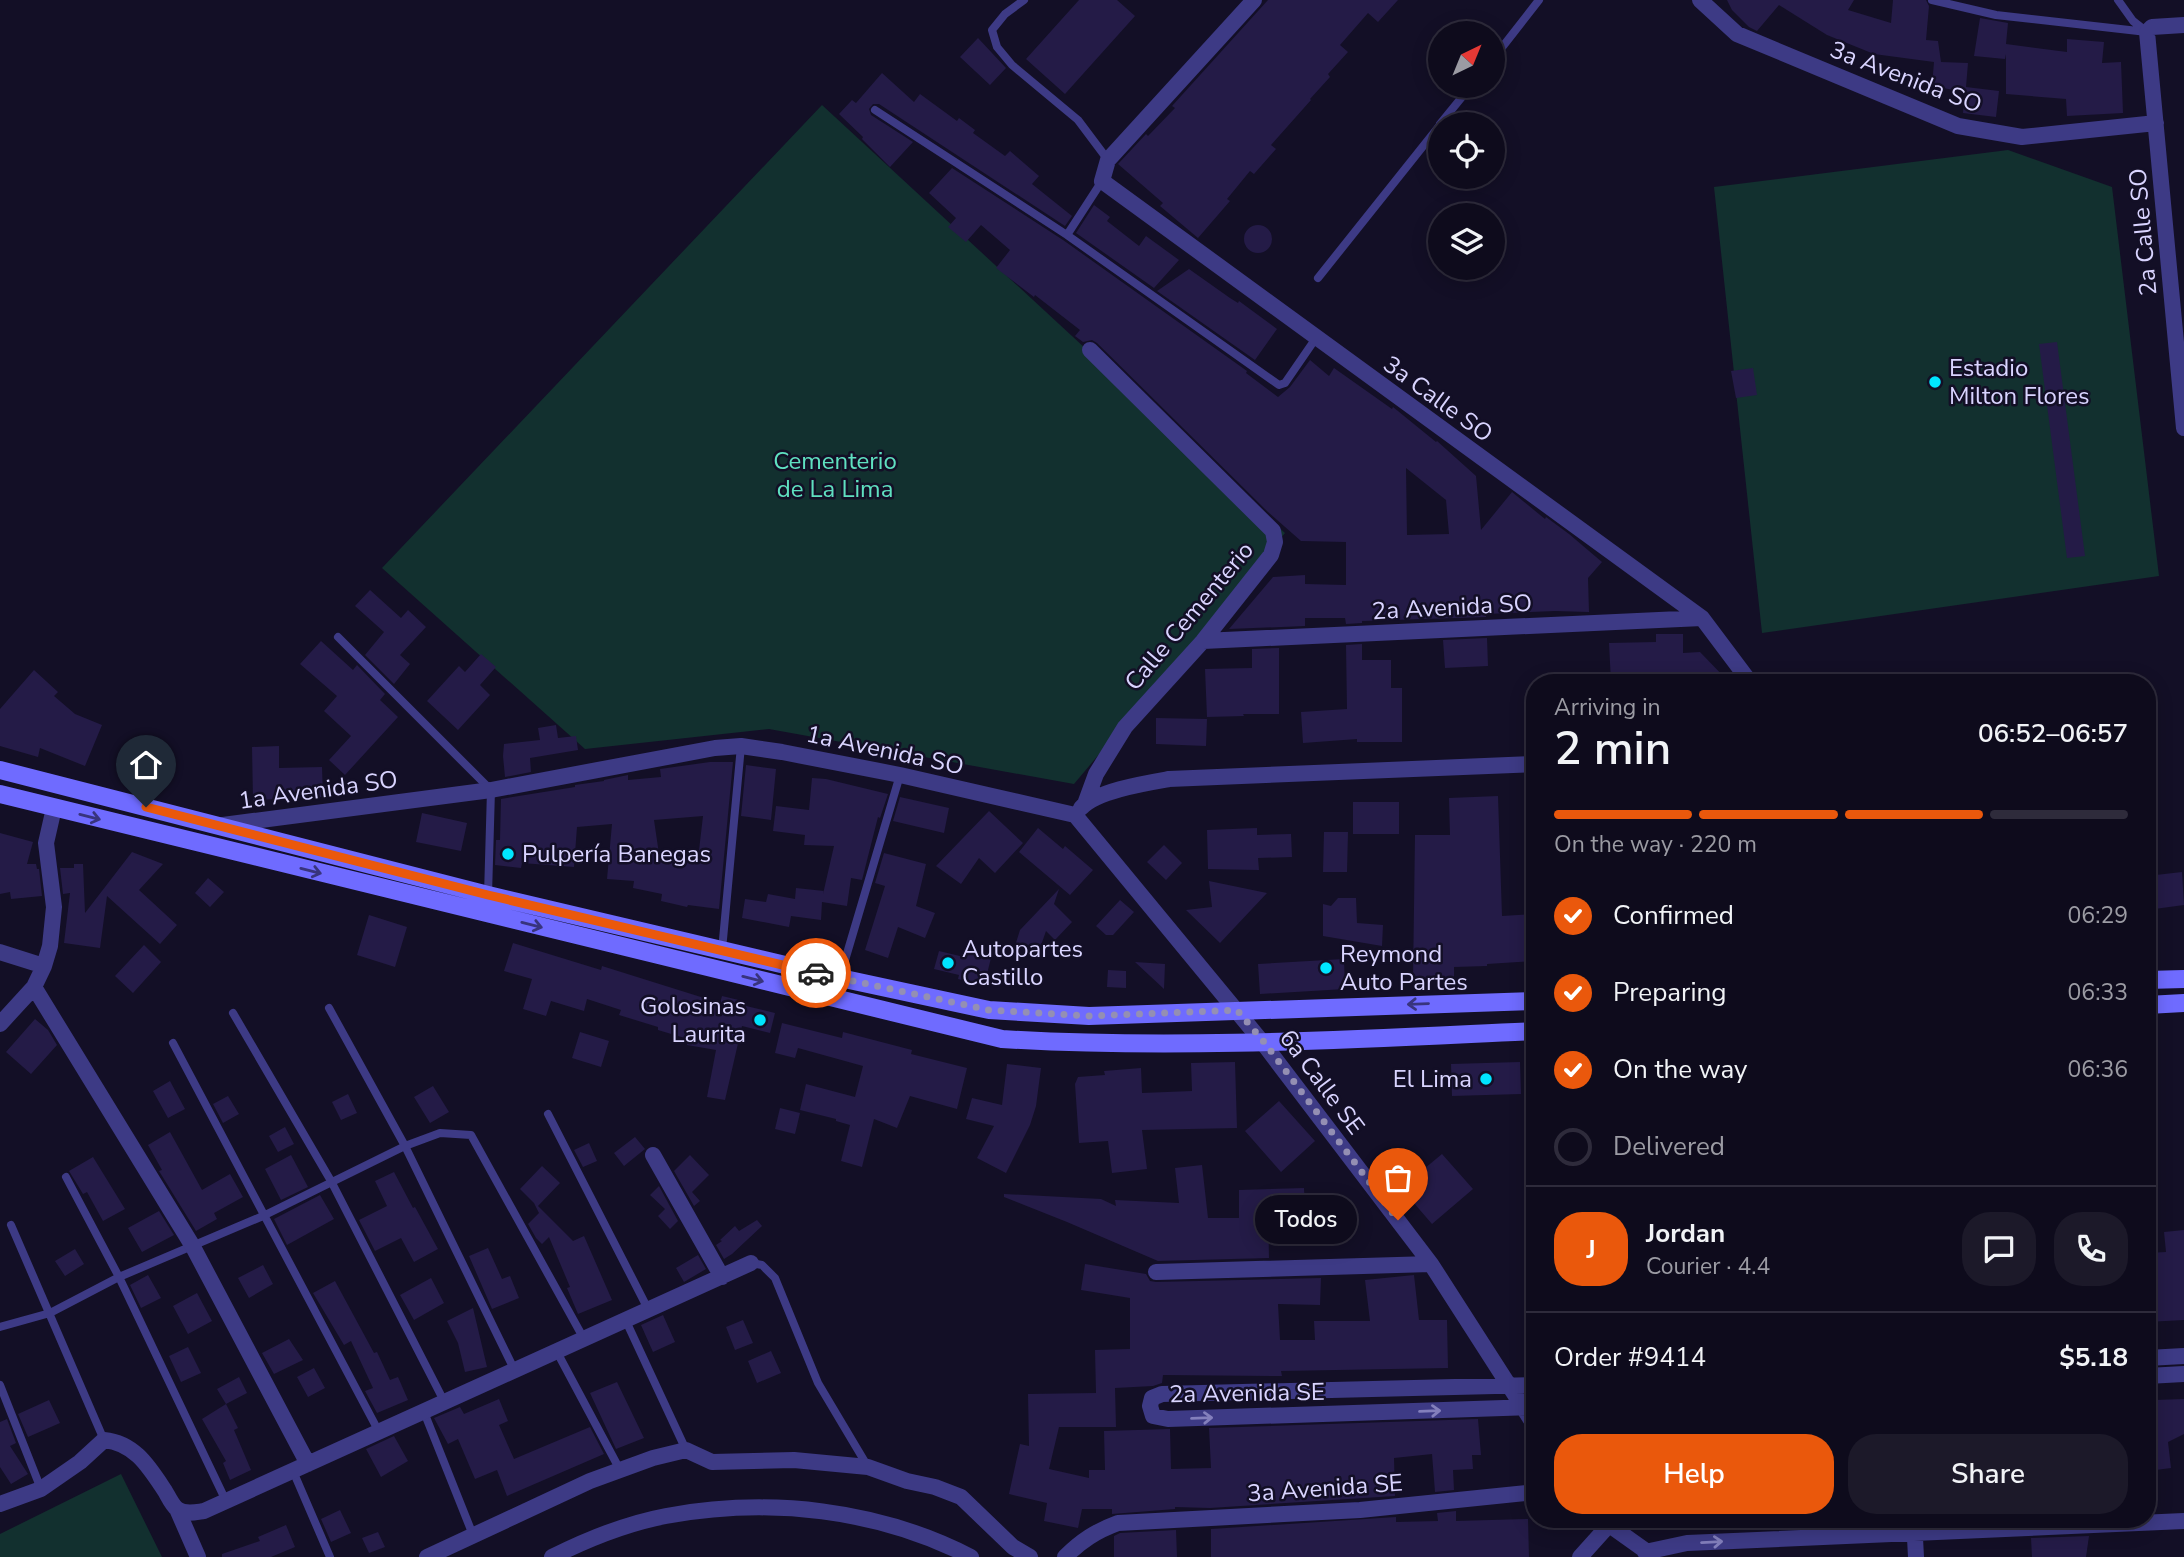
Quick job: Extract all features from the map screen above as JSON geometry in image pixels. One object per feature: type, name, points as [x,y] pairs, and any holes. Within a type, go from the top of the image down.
[{"type":"street","points":[[1101,181],[1108,160],[1254,0]]},
{"type":"street","name":"3a Avenida SO","points":[[1700,0],[1737,34],[1958,126],[2022,137],[2156,122]]},
{"type":"street","points":[[2147,32],[2152,27],[2184,25]]},
{"type":"street","name":"2a Calle SO","points":[[2147,32],[2184,428]]},
{"type":"street","name":"3a Calle SO","points":[[1101,181],[1702,618],[1744,674]]},
{"type":"street","name":"Calle Cementerio","points":[[1080,809],[1096,774],[1125,727],[1203,641],[1271,555],[1275,542],[1273,530],[1090,350]]},
{"type":"street","name":"2a Avenida SO","points":[[1203,641],[1702,618]]},
{"type":"street","name":"1a Avenida SO","points":[[219,826],[491,790],[715,748],[741,746],[1080,809]]},
{"type":"street","points":[[1080,809],[1135,785],[1168,779],[1526,764]]},
{"type":"street","points":[[0,770],[488,895],[840,978],[989,1010],[1089,1016],[1526,1000]]},
{"type":"street","points":[[0,794],[1002,1039],[1086,1044],[1264,1042],[1526,1031]]},
{"type":"street","points":[[0,1024],[34,988],[50,946],[54,907],[46,844],[54,808]]},
{"type":"street","name":"6a Calle SE","points":[[1080,809],[1264,1042],[1431,1264],[1509,1386],[1526,1404]]},
{"type":"street","points":[[0,953],[44,966]]},
{"type":"street","points":[[2156,980],[2184,979]]},
{"type":"street","points":[[34,988],[192,1245],[301,1468]]},
{"type":"street","points":[[2156,1005],[2184,1003]]},
{"type":"street","points":[[653,1155],[722,1277]]},
{"type":"street","points":[[177,1509],[186,1512],[204,1511],[751,1263]]},
{"type":"street","points":[[1156,1272],[1431,1264]]},
{"type":"street","points":[[2156,1357],[2184,1356]]},
{"type":"street","points":[[2156,1376],[2184,1374]]},
{"type":"street","name":"2a Avenida SE","points":[[1526,1385],[1162,1394],[1152,1398],[1150,1406],[1153,1416],[1168,1419],[1526,1407]]},
{"type":"street","points":[[0,1504],[41,1489],[80,1462],[104,1440],[115,1441],[133,1450],[145,1463],[177,1509],[198,1557]]},
{"type":"street","points":[[427,1557],[590,1481],[653,1458],[686,1450],[712,1462],[794,1460],[868,1467],[961,1497],[1013,1547],[1031,1557]]},
{"type":"street","name":"3a Avenida SE","points":[[1065,1557],[1097,1530],[1118,1523],[1360,1510],[1526,1493]]},
{"type":"street","points":[[551,1557],[586,1540],[664,1516],[729,1507],[824,1511],[881,1522],[948,1545],[971,1557]]},
{"type":"street","points":[[2156,1522],[2184,1521]]},
{"type":"street","points":[[1580,1557],[1600,1528]]},
{"type":"street","points":[[1612,1528],[1649,1554],[1687,1543],[1888,1528]]},
{"type":"street","points":[[1915,1528],[1916,1557]]},
{"type":"lane","points":[[1024,0],[1004,14],[992,30],[997,47],[1020,73],[1078,120],[1108,160]]},
{"type":"lane","points":[[1505,44],[1539,0]]},
{"type":"lane","points":[[1933,0],[1996,15],[2147,32]]},
{"type":"lane","points":[[2119,0],[2133,21],[2147,32]]},
{"type":"lane","points":[[1450,112],[1461,98]]},
{"type":"lane","points":[[875,110],[1067,235],[1279,385],[1285,383],[1317,338]]},
{"type":"lane","points":[[1318,278],[1428,139]]},
{"type":"lane","points":[[1067,235],[1101,181]]},
{"type":"lane","points":[[338,637],[491,790],[488,895]]},
{"type":"lane","points":[[722,950],[741,746]]},
{"type":"lane","points":[[840,978],[900,775]]},
{"type":"lane","points":[[329,1008],[405,1146],[515,1371]]},
{"type":"lane","points":[[233,1013],[331,1181],[445,1403]]},
{"type":"lane","points":[[173,1044],[379,1432]]},
{"type":"lane","points":[[548,1114],[649,1311]]},
{"type":"lane","points":[[0,1327],[50,1313],[119,1277],[263,1216],[405,1146],[440,1133],[471,1135],[585,1339]]},
{"type":"lane","points":[[66,1177],[119,1277],[226,1501]]},
{"type":"lane","points":[[10,1225],[104,1440]]},
{"type":"lane","points":[[751,1263],[762,1265],[775,1278],[818,1383],[868,1467]]},
{"type":"lane","points":[[626,1321],[686,1450]]},
{"type":"lane","points":[[557,1352],[620,1471]]},
{"type":"lane","points":[[0,1385],[41,1489]]},
{"type":"lane","points":[[424,1412],[473,1535]]},
{"type":"lane","points":[[301,1468],[330,1557]]},
{"type":"green space","name":"Cementerio de La Lima","points":[[822,105],[1285,533],[1074,784],[769,729],[585,749],[382,568]]},
{"type":"green space","name":"Estadio Milton Flores","points":[[2008,150],[2112,187],[2159,576],[1762,633],[1714,187]]},
{"type":"green space","points":[[121,1474],[162,1557],[0,1557],[0,1534]]},
{"type":"building","points":[[1079,0],[1117,0],[1135,16],[1065,94],[1026,59]]},
{"type":"building","points":[[1268,0],[1398,0],[1378,22],[1368,13],[1340,45],[1348,52],[1328,74],[1330,77],[1271,145],[1276,149],[1254,174],[1250,171],[1227,199],[1230,201],[1198,238],[1160,206],[1163,203],[1118,164],[1175,108],[1172,106]]},
{"type":"building","points":[[1727,0],[1854,0],[1848,10],[1891,23],[1893,0],[1926,0],[1929,6],[1926,40],[1938,41],[1941,62],[1968,63],[1966,87],[1999,91],[1996,117],[1963,113],[1965,92],[1932,86],[1934,62],[1874,54],[1827,35],[1779,5],[1757,31],[1732,10]]},
{"type":"building","points":[[1980,18],[2008,23],[2006,44],[2067,52],[2067,39],[2104,42],[2102,63],[2121,62],[2123,113],[2067,116],[2066,99],[2006,94],[2006,54],[2005,59],[1974,56]]},
{"type":"building","points":[[978,38],[1006,68],[990,85],[960,57]]},
{"type":"building","points":[[882,73],[914,102],[920,94],[957,121],[959,118],[975,130],[973,133],[1005,156],[1010,151],[1039,176],[1032,184],[1072,216],[1065,226],[879,104],[873,104],[869,109],[871,115],[913,142],[890,167],[839,114],[852,100],[856,103]]},
{"type":"building","points":[[952,168],[1063,240],[1247,371],[1246,373],[1278,397],[1290,387],[1310,360],[1329,376],[1334,368],[1392,409],[1393,407],[1476,476],[1481,530],[1512,492],[1602,562],[1588,578],[1589,612],[1486,614],[1486,617],[1362,621],[1346,624],[1345,618],[1305,618],[1305,626],[1229,629],[1273,577],[1305,575],[1305,584],[1346,585],[1346,542],[1301,541],[1268,512],[1097,343],[1092,340],[1083,342],[1075,336],[1080,330],[996,268],[1010,250],[981,225],[966,242],[948,227],[956,218],[929,193]],"holes":[[[1406,468],[1446,500],[1449,534],[1407,535]]]},
{"type":"building","points":[[1094,205],[1110,217],[1107,221],[1139,246],[1146,236],[1179,260],[1154,288],[1076,233]]},
{"type":"building","points":[[1258,225],[1268,229],[1272,239],[1268,249],[1258,253],[1248,249],[1244,239],[1248,229]]},
{"type":"building","points":[[1189,269],[1277,329],[1255,360],[1157,291]]},
{"type":"building","points":[[2057,342],[2085,556],[2067,558],[2039,344]]},
{"type":"building","points":[[1753,368],[1757,395],[1736,398],[1731,371]]},
{"type":"building","points":[[370,590],[401,618],[408,610],[426,627],[400,655],[410,664],[394,684],[365,655],[384,632],[355,606]]},
{"type":"building","points":[[1656,634],[1683,634],[1683,653],[1700,652],[1721,674],[1611,674],[1609,643],[1656,642]]},
{"type":"building","points":[[1487,638],[1488,666],[1445,668],[1443,640]]},
{"type":"building","points":[[321,641],[353,670],[357,665],[385,694],[380,700],[398,717],[345,775],[329,760],[351,736],[324,711],[337,696],[300,664]]},
{"type":"building","points":[[1362,644],[1362,660],[1391,660],[1391,688],[1402,688],[1402,742],[1357,742],[1357,739],[1303,743],[1301,712],[1347,709],[1346,645]]},
{"type":"building","points":[[1279,648],[1279,714],[1207,717],[1205,669],[1252,668],[1252,649]]},
{"type":"building","points":[[481,654],[496,667],[480,685],[490,695],[458,730],[427,701],[459,666],[465,672]]},
{"type":"building","points":[[34,670],[58,692],[54,696],[75,714],[102,725],[85,766],[40,748],[38,757],[0,746],[0,709]]},
{"type":"building","points":[[1156,718],[1207,719],[1206,746],[1156,744]]},
{"type":"building","points":[[556,725],[558,738],[576,736],[578,750],[530,758],[531,772],[505,777],[504,744],[540,740],[538,728]]},
{"type":"building","points":[[279,746],[279,768],[322,767],[323,797],[253,800],[252,747]]},
{"type":"building","points":[[710,762],[733,762],[719,909],[687,907],[661,901],[662,894],[633,888],[634,881],[607,879],[612,824],[577,827],[574,867],[522,863],[521,868],[495,865],[496,840],[500,840],[501,799],[628,775],[628,780],[661,777],[660,769]],"holes":[[[703,816],[698,859],[659,854],[654,820]]]},
{"type":"building","points":[[746,765],[776,769],[771,820],[741,816]]},
{"type":"building","points":[[812,778],[888,794],[880,818],[878,817],[862,880],[851,878],[847,906],[822,902],[821,920],[791,916],[789,927],[742,918],[745,899],[766,902],[768,894],[795,899],[796,888],[824,891],[834,846],[804,845],[805,835],[773,831],[776,806],[809,810]]},
{"type":"building","points":[[1498,796],[1502,916],[1526,915],[1526,962],[1454,967],[1454,980],[1413,979],[1415,835],[1450,835],[1449,798]]},
{"type":"building","points":[[900,797],[949,808],[944,833],[893,821]]},
{"type":"building","points":[[1353,802],[1399,802],[1399,834],[1353,834]]},
{"type":"building","points":[[989,811],[1023,843],[995,873],[979,858],[961,884],[936,866]]},
{"type":"building","points":[[422,813],[467,823],[461,851],[416,842]]},
{"type":"building","points":[[1038,828],[1093,870],[1070,895],[1019,852]]},
{"type":"building","points":[[1257,828],[1257,835],[1291,834],[1292,857],[1258,858],[1259,870],[1208,869],[1207,830]]},
{"type":"building","points":[[1324,832],[1348,832],[1347,872],[1323,872]]},
{"type":"building","points":[[0,833],[33,842],[27,864],[36,864],[39,869],[42,896],[11,899],[10,892],[0,894]]},
{"type":"building","points":[[1164,845],[1182,863],[1166,880],[1147,862]]},
{"type":"building","points":[[132,852],[163,864],[139,890],[177,925],[160,944],[107,896],[100,948],[64,943],[70,893],[63,894],[60,868],[74,868],[74,864],[83,864],[85,913]]},
{"type":"building","points":[[884,853],[926,864],[916,906],[935,913],[925,938],[898,927],[888,958],[865,950],[885,886],[875,883]]},
{"type":"building","points":[[2182,872],[2184,905],[2156,909],[2156,875]]},
{"type":"building","points":[[208,878],[224,892],[210,907],[195,893]]},
{"type":"building","points":[[1209,881],[1267,893],[1220,943],[1186,910],[1212,907]]},
{"type":"building","points":[[1059,889],[1054,904],[1072,922],[1055,940],[1046,931],[1038,954],[1015,946],[1020,930]]},
{"type":"building","points":[[1338,898],[1356,898],[1357,923],[1383,925],[1382,946],[1323,936],[1323,904],[1331,906]]},
{"type":"building","points":[[1120,900],[1134,912],[1113,935],[1106,935],[1096,926]]},
{"type":"building","points":[[369,915],[407,927],[395,967],[357,955]]},
{"type":"building","points":[[513,943],[601,970],[602,966],[720,1003],[722,996],[747,1002],[746,1006],[775,1013],[770,1033],[742,1026],[725,1100],[707,1097],[716,1050],[687,1045],[688,1039],[619,1015],[621,1010],[587,999],[584,1011],[551,1001],[546,1016],[523,1009],[532,979],[504,971]]},
{"type":"building","points":[[144,945],[161,962],[133,993],[115,976]]},
{"type":"building","points":[[939,951],[964,957],[965,952],[991,958],[984,986],[958,979],[959,975],[934,969]]},
{"type":"building","points":[[1344,959],[1345,989],[1260,994],[1258,964]]},
{"type":"building","points":[[1135,962],[1165,964],[1164,989]]},
{"type":"building","points":[[1108,970],[1126,971],[1126,988],[1107,987]]},
{"type":"building","points":[[35,1019],[48,1030],[57,1045],[31,1074],[6,1052]]},
{"type":"building","points":[[782,1023],[842,1038],[843,1032],[912,1050],[911,1054],[967,1068],[957,1109],[910,1096],[897,1128],[874,1119],[862,1167],[841,1161],[850,1125],[800,1110],[806,1084],[855,1097],[863,1066],[798,1048],[795,1058],[775,1053]]},
{"type":"building","points":[[580,1032],[609,1041],[601,1067],[572,1058]]},
{"type":"building","points":[[1235,1062],[1237,1128],[1142,1130],[1147,1169],[1112,1173],[1108,1141],[1079,1143],[1075,1084],[1078,1077],[1105,1075],[1104,1071],[1141,1068],[1142,1093],[1192,1091],[1191,1063]]},
{"type":"building","name":"El Lima","points":[[1520,1062],[1521,1094],[1452,1096],[1451,1064]]},
{"type":"building","points":[[1007,1064],[1041,1068],[1036,1106],[1030,1125],[1006,1173],[977,1158],[994,1126],[966,1119],[972,1098],[1002,1105]]},
{"type":"building","points":[[170,1081],[185,1109],[168,1118],[153,1091]]},
{"type":"building","points":[[433,1086],[449,1112],[430,1123],[414,1097]]},
{"type":"building","points":[[348,1094],[357,1113],[341,1120],[332,1102]]},
{"type":"building","points":[[228,1096],[239,1114],[223,1123],[213,1104]]},
{"type":"building","points":[[1279,1101],[1315,1141],[1281,1172],[1245,1131]]},
{"type":"building","points":[[780,1108],[800,1113],[795,1134],[775,1129]]},
{"type":"building","points":[[285,1127],[294,1144],[278,1152],[269,1136]]},
{"type":"building","points":[[170,1132],[202,1190],[230,1174],[243,1197],[214,1213],[217,1219],[196,1231],[159,1171],[162,1170],[148,1145]]},
{"type":"building","points":[[635,1137],[645,1149],[624,1166],[614,1153]]},
{"type":"building","points":[[589,1143],[597,1161],[583,1167],[574,1150]]},
{"type":"building","points":[[1442,1154],[1473,1189],[1432,1224],[1401,1188]]},
{"type":"building","points":[[291,1155],[308,1187],[281,1200],[265,1169]]},
{"type":"building","points":[[690,1155],[709,1175],[692,1192],[700,1201],[694,1206],[674,1171]]},
{"type":"building","points":[[93,1157],[125,1209],[103,1221],[87,1192],[83,1194],[69,1171]]},
{"type":"building","points":[[1202,1165],[1208,1218],[1239,1218],[1239,1190],[1304,1188],[1305,1211],[1268,1211],[1269,1258],[1158,1261],[1004,1197],[1004,1194],[1101,1199],[1116,1206],[1115,1200],[1179,1203],[1175,1168]]},
{"type":"building","points":[[542,1166],[560,1183],[538,1206],[573,1241],[584,1236],[612,1300],[578,1314],[549,1237],[542,1244],[528,1224],[539,1213],[534,1203],[520,1189]]},
{"type":"building","points":[[394,1172],[438,1249],[414,1262],[401,1238],[375,1251],[359,1220],[387,1206],[375,1181]]},
{"type":"building","points":[[659,1186],[678,1221],[670,1229],[658,1216],[665,1209],[650,1195]]},
{"type":"building","points":[[320,1195],[334,1219],[287,1245],[274,1219]]},
{"type":"building","points":[[159,1211],[174,1235],[142,1252],[128,1228]]},
{"type":"building","points":[[757,1220],[762,1226],[724,1259],[716,1245],[722,1241],[720,1240],[735,1226],[739,1231]]},
{"type":"building","points":[[2184,1230],[2184,1320],[2156,1322],[2156,1253],[2166,1252],[2164,1232]]},
{"type":"building","points":[[488,1248],[502,1279],[510,1276],[519,1298],[492,1309],[469,1256]]},
{"type":"building","points":[[75,1249],[84,1264],[65,1276],[55,1261]]},
{"type":"building","points":[[698,1255],[706,1269],[684,1282],[676,1268]]},
{"type":"building","points":[[1085,1264],[1146,1274],[1150,1281],[1156,1282],[1321,1278],[1320,1305],[1278,1304],[1280,1340],[1315,1340],[1314,1321],[1370,1321],[1365,1280],[1414,1275],[1419,1320],[1447,1320],[1448,1368],[1281,1371],[1282,1376],[1163,1375],[1162,1383],[1153,1386],[1115,1388],[1116,1427],[1059,1427],[1049,1469],[1089,1478],[1089,1470],[1105,1470],[1104,1431],[1170,1429],[1171,1469],[1211,1468],[1209,1428],[1478,1419],[1481,1455],[1472,1455],[1473,1469],[1453,1470],[1454,1490],[1435,1492],[1432,1454],[1394,1458],[1395,1496],[1210,1508],[1175,1507],[1112,1514],[1112,1509],[1082,1509],[1078,1528],[1044,1521],[1047,1503],[1009,1494],[1020,1444],[1029,1446],[1028,1394],[1096,1393],[1095,1350],[1130,1349],[1130,1298],[1081,1290]]},
{"type":"building","points":[[263,1265],[273,1284],[249,1298],[238,1278]]},
{"type":"building","points":[[148,1275],[161,1298],[141,1308],[130,1285]]},
{"type":"building","points":[[431,1278],[444,1303],[414,1320],[400,1295]]},
{"type":"building","points":[[335,1281],[374,1353],[377,1352],[390,1380],[398,1377],[408,1400],[377,1413],[365,1391],[373,1388],[351,1341],[344,1345],[313,1293]]},
{"type":"building","points":[[197,1293],[212,1321],[188,1334],[173,1306]]},
{"type":"building","points":[[473,1308],[487,1367],[465,1372],[458,1343],[447,1321]]},
{"type":"building","points":[[663,1315],[675,1342],[653,1352],[641,1325]]},
{"type":"building","points":[[743,1320],[753,1343],[735,1350],[726,1327]]},
{"type":"building","points":[[289,1339],[303,1360],[274,1374],[262,1353]]},
{"type":"building","points":[[188,1347],[201,1373],[181,1382],[169,1356]]},
{"type":"building","points":[[771,1351],[781,1373],[757,1383],[748,1361]]},
{"type":"building","points":[[314,1368],[325,1388],[308,1397],[297,1377]]},
{"type":"building","points":[[239,1377],[247,1393],[226,1404],[217,1389]]},
{"type":"building","points":[[617,1382],[644,1438],[616,1449],[590,1393]]},
{"type":"building","points":[[499,1399],[508,1421],[499,1425],[514,1459],[590,1427],[604,1454],[507,1496],[497,1470],[475,1479],[458,1439],[448,1444],[434,1418],[460,1407],[464,1414]]},
{"type":"building","points":[[2184,1399],[2184,1434],[2168,1442],[2171,1468],[2156,1470],[2156,1400]]},
{"type":"building","points":[[49,1400],[60,1423],[28,1437],[18,1414]]},
{"type":"building","points":[[226,1404],[238,1428],[234,1430],[251,1470],[230,1480],[223,1463],[226,1461],[202,1419]]},
{"type":"building","points":[[7,1419],[16,1443],[10,1446],[28,1474],[11,1484],[0,1467],[0,1422]]},
{"type":"building","points":[[394,1436],[408,1461],[381,1477],[366,1449]]},
{"type":"building","points":[[340,1510],[351,1533],[331,1542],[321,1519]]},
{"type":"building","points":[[1456,1511],[1456,1521],[1526,1519],[1529,1557],[1211,1557],[1211,1529],[1396,1517],[1396,1522],[1438,1521],[1437,1513]]},
{"type":"building","points":[[286,1525],[295,1547],[271,1557],[222,1557],[222,1554],[260,1541],[258,1537]]},
{"type":"building","points":[[1176,1530],[1177,1557],[1114,1557],[1114,1536],[1120,1533]]},
{"type":"building","points":[[378,1532],[385,1547],[369,1553],[362,1538]]},
{"type":"building","points":[[2089,1536],[2086,1557],[2032,1557],[2031,1538]]},
{"type":"way so far","points":[[816,973],[989,1010],[1089,1016],[1237,1010],[1398,1220]]},
{"type":"place","name":"Estadio Milton Flores","points":[[1935,382]]},
{"type":"place","name":"Pulpería Banegas","points":[[508,854]]},
{"type":"place","name":"Autopartes Castillo","points":[[948,963]]},
{"type":"place","name":"Reymond Auto Partes","points":[[1326,968]]},
{"type":"place","name":"Golosinas Laurita","points":[[760,1020]]},
{"type":"place","name":"El Lima","points":[[1486,1079]]},
{"type":"place","name":"Todos","points":[[1398,1220]]},
{"type":"route","points":[[146,807],[488,895],[816,973]]}]
